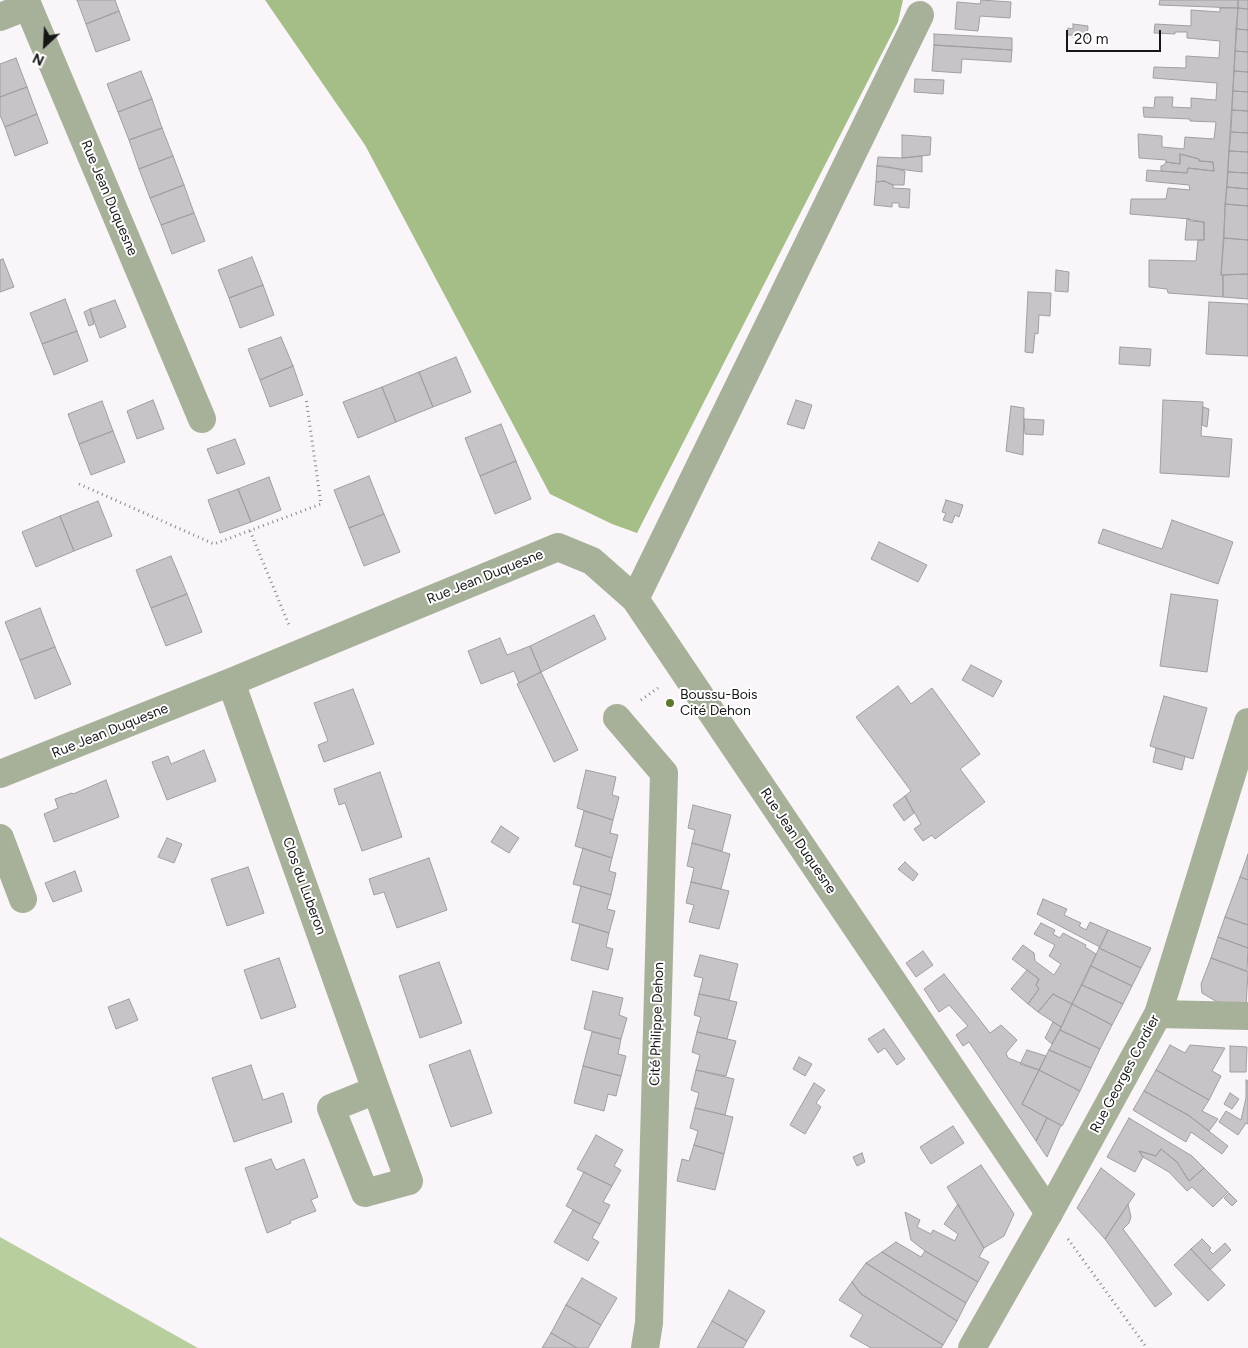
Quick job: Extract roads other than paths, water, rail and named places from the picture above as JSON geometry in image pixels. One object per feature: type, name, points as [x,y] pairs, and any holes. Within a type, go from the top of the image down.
[{"type":"street","name":"Rue Jean Duquesne","points":[[0,17],[28,6],[202,419]]},
{"type":"street","points":[[635,599],[920,16]]},
{"type":"street","name":"Rue Jean Duquesne","points":[[0,774],[300,654],[558,547],[592,561],[635,599],[1049,1213]]},
{"type":"street","name":"Clos du Luberon","points":[[231,682],[376,1090]]},
{"type":"street","name":"Cité Philippe Dehon","points":[[617,718],[664,773],[649,1323],[645,1348]]},
{"type":"street","name":"Rue Georges Cordier","points":[[972,1348],[1049,1213],[1158,1014],[1248,722]]},
{"type":"street","points":[[0,838],[23,899]]},
{"type":"street","points":[[1158,1014],[1248,1016]]},
{"type":"place","name":"Boussu-Bois Cité Dehon","points":[[670,703]]}]
